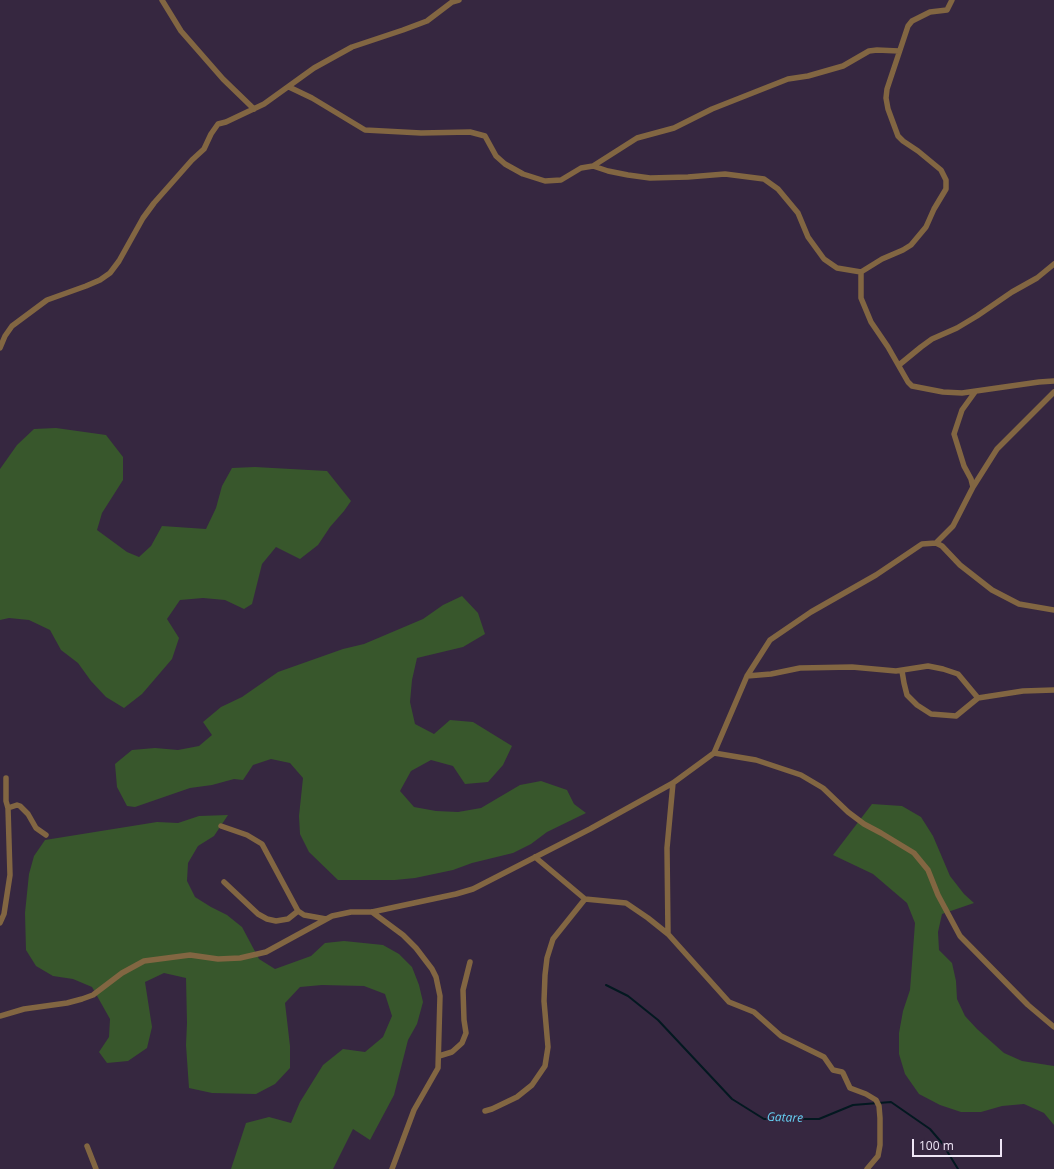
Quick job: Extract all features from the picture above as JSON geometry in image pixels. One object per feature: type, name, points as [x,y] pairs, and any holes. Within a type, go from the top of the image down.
[{"type":"street","points":[[162,0],[181,31],[223,79],[254,109]]},
{"type":"street","points":[[0,348],[5,336],[12,326],[47,300],[93,283],[110,272],[119,262],[143,218],[154,203],[192,160],[204,149],[211,134],[218,124],[226,122],[264,104],[314,68],[352,47],[427,21],[451,1],[459,0]]},
{"type":"street","points":[[593,166],[614,173],[650,178],[725,174],[764,179],[778,189],[798,213],[808,237],[824,259],[836,268],[861,272],[882,259],[911,245],[926,227],[934,209],[946,189],[946,180],[941,170],[898,136],[888,109],[886,98],[887,89],[908,26],[912,21],[930,12],[947,10],[952,0]]},
{"type":"street","points":[[289,87],[312,98],[365,130],[422,133],[470,132],[485,136],[496,156],[505,164],[523,174],[545,181],[561,180],[582,168],[593,166],[637,138],[674,128],[712,109],[788,79],[808,76],[843,66],[869,51],[899,51]]},
{"type":"street","points":[[899,365],[932,339],[957,328],[977,316],[1012,292],[1037,278],[1054,264]]},
{"type":"street","points":[[861,272],[861,298],[871,322],[899,365],[908,382],[912,386],[943,392],[962,393],[1054,381]]},
{"type":"street","points":[[973,487],[971,479],[964,466],[954,434],[962,410],[975,392]]},
{"type":"street","points":[[936,543],[953,526],[973,487],[997,449],[1054,392]]},
{"type":"street","points":[[0,1016],[24,1009],[67,1003],[93,995],[122,973],[144,961],[190,955],[218,959],[240,958],[266,952],[332,916],[351,912],[372,912],[472,889],[590,829],[673,783],[714,753],[746,676],[770,640],[811,612],[876,574],[922,544],[936,543],[942,546],[960,565],[992,590],[1019,604],[1054,610]]},
{"type":"street","points":[[746,676],[771,674],[800,668],[852,667],[902,671],[928,666],[958,674],[978,698]]},
{"type":"street","points":[[902,671],[907,695],[917,705],[931,714],[956,716],[978,698],[1023,691],[1054,690]]},
{"type":"street","points":[[714,753],[756,760],[801,775],[822,788],[848,812],[864,824],[914,853],[928,870],[938,895],[960,936],[1028,1005],[1054,1027]]},
{"type":"street","points":[[0,922],[4,914],[10,875],[6,778]]},
{"type":"street","points":[[668,934],[667,848],[673,783]]},
{"type":"street","points":[[8,808],[17,805],[20,806],[28,814],[36,828],[46,835]]},
{"type":"street","points":[[221,826],[247,835],[262,844],[298,911],[304,915],[326,919]]},
{"type":"street","points":[[535,857],[585,899],[626,903],[648,918],[668,934],[729,1002],[754,1012],[781,1036],[824,1057],[833,1070],[843,1073],[850,1088],[866,1094],[876,1100],[879,1106],[880,1145],[878,1156],[867,1169]]},
{"type":"street","points":[[224,882],[258,914],[267,920],[276,921],[288,919],[298,911]]},
{"type":"street","points":[[485,1111],[517,1097],[532,1085],[545,1066],[548,1047],[544,1001],[547,958],[553,939],[585,899]]},
{"type":"street","points":[[372,912],[403,935],[426,960],[436,977],[440,996],[438,1068],[414,1110],[401,1141],[392,1169]]},
{"type":"street","points":[[439,1056],[452,1052],[462,1043],[466,1032],[463,990],[470,962]]},
{"type":"street","points":[[87,1146],[96,1169]]},
{"type":"green space","points":[[56,428],[106,435],[123,457],[123,480],[102,513],[97,530],[127,552],[139,557],[151,546],[162,526],[206,529],[216,508],[222,486],[232,468],[255,467],[327,471],[351,501],[330,527],[318,545],[300,559],[276,547],[262,564],[252,604],[244,609],[225,600],[203,598],[180,600],[167,619],[179,638],[172,659],[142,694],[124,708],[106,697],[91,681],[78,663],[61,650],[50,630],[29,620],[9,618],[0,620],[0,469],[17,445],[34,429]]},
{"type":"green space","points":[[462,596],[478,613],[485,634],[463,647],[417,658],[412,680],[410,702],[415,724],[434,734],[450,720],[473,722],[512,746],[503,765],[488,782],[465,784],[453,766],[431,760],[411,771],[400,791],[414,807],[436,811],[458,812],[481,808],[520,785],[541,781],[567,790],[574,804],[586,813],[547,832],[531,844],[513,853],[472,863],[453,870],[415,878],[395,880],[338,880],[309,852],[300,834],[299,816],[303,778],[290,763],[271,759],[253,765],[243,780],[234,779],[212,785],[190,788],[135,807],[127,806],[117,787],[115,764],[132,750],[155,748],[178,750],[199,746],[212,735],[203,722],[221,707],[242,697],[278,672],[343,649],[364,644],[423,619],[443,605]]},
{"type":"green space","points":[[872,804],[902,806],[921,817],[933,836],[950,876],[964,894],[974,903],[942,914],[938,932],[939,950],[952,963],[956,981],[957,999],[965,1016],[977,1029],[1004,1053],[1022,1061],[1054,1066],[1054,1125],[1044,1113],[1024,1104],[1002,1106],[981,1112],[961,1112],[940,1105],[919,1094],[905,1074],[899,1054],[899,1033],[903,1011],[910,990],[915,923],[907,903],[873,874],[833,855]]},
{"type":"green space","points":[[228,815],[214,836],[198,846],[188,863],[187,881],[195,897],[227,915],[242,927],[259,959],[275,969],[311,956],[325,943],[344,941],[383,945],[399,954],[412,967],[419,985],[423,1002],[417,1024],[408,1040],[394,1095],[370,1140],[353,1129],[333,1169],[231,1169],[246,1123],[269,1117],[291,1123],[300,1102],[323,1065],[343,1049],[365,1052],[383,1037],[392,1016],[385,994],[364,986],[322,985],[300,987],[285,1003],[290,1046],[290,1068],[275,1084],[256,1094],[212,1093],[189,1088],[186,1045],[186,978],[164,973],[145,982],[152,1027],[147,1048],[128,1061],[107,1063],[99,1052],[109,1037],[110,1019],[92,987],[73,979],[53,976],[36,966],[26,950],[25,913],[29,874],[34,856],[45,840],[157,822],[178,823],[199,816]]},
{"type":"waterway","name":"Gatare","points":[[606,985],[628,996],[658,1020],[732,1099],[764,1119],[819,1119],[853,1105],[891,1102],[930,1129],[942,1143],[958,1169]]}]
